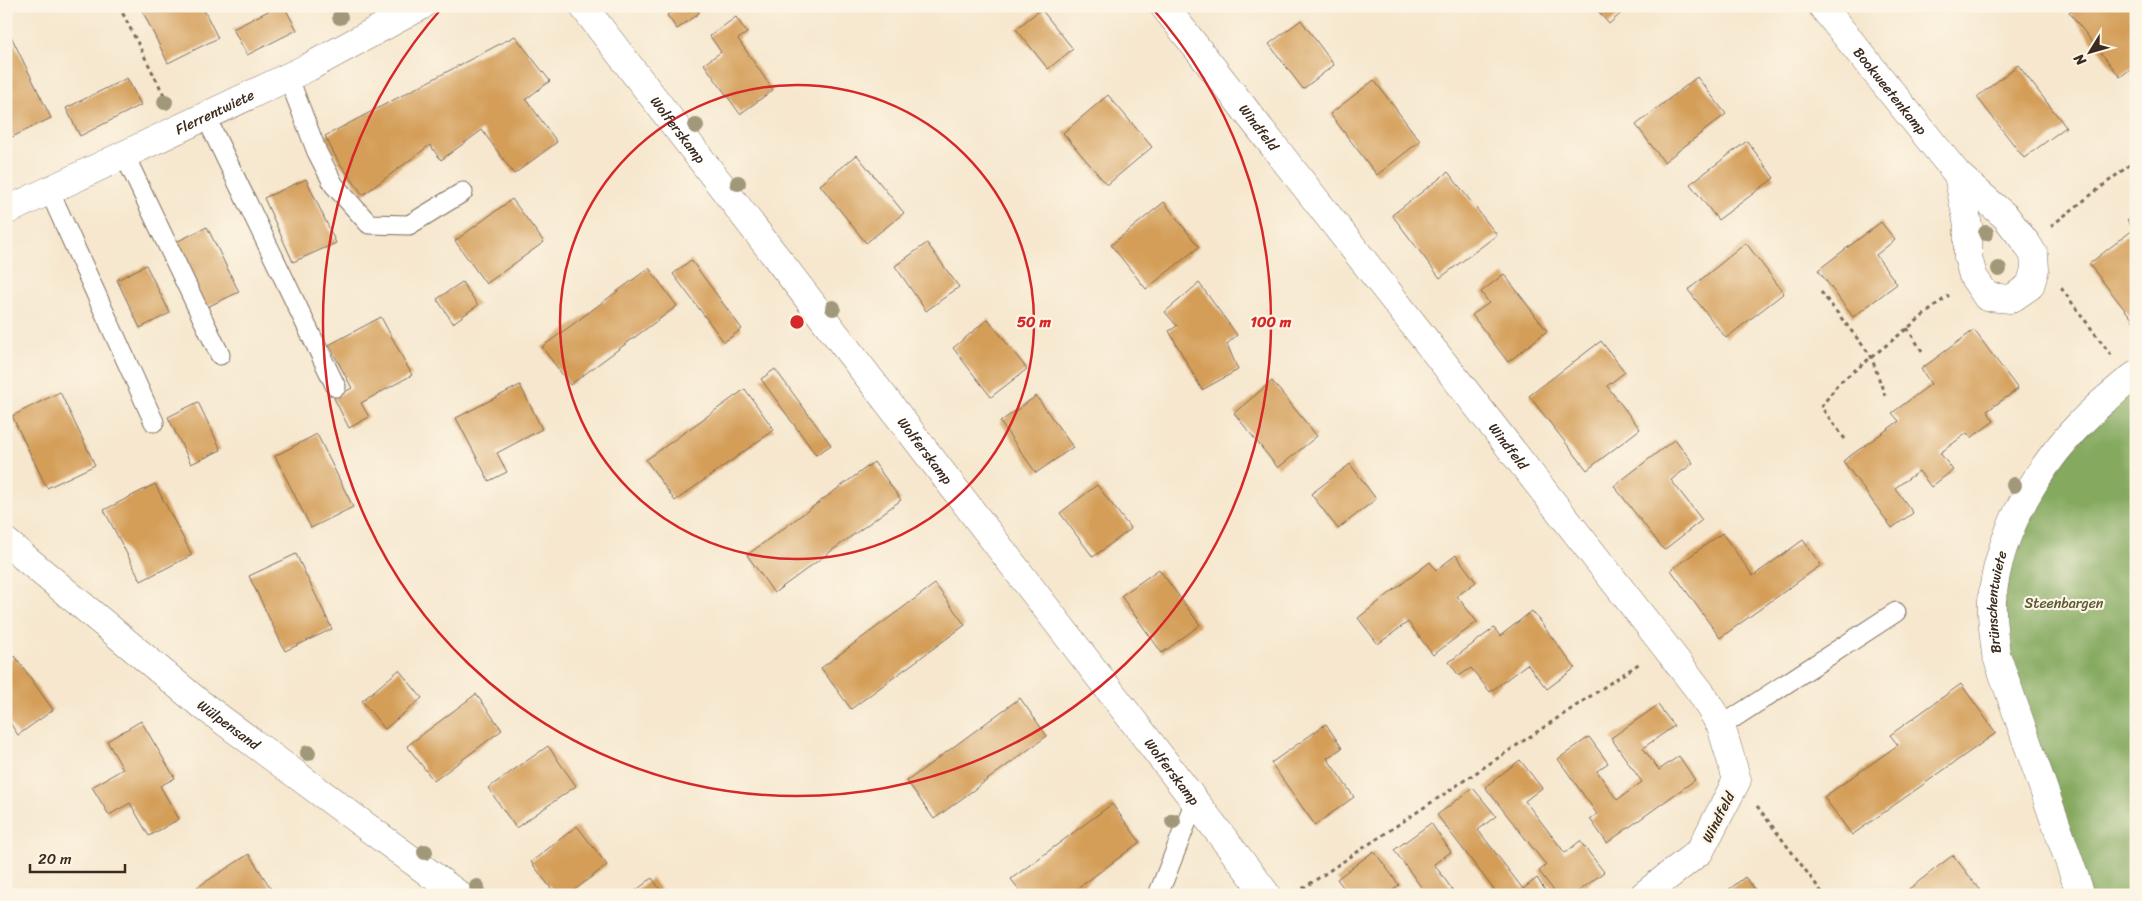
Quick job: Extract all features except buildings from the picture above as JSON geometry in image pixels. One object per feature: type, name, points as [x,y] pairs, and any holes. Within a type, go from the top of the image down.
[{"type":"street","name":"Flerrentwiete","points":[[6,211],[206,117],[422,6]]},
{"type":"street","name":"Wolferskamp","points":[[583,6],[1196,800],[1267,895]]},
{"type":"street","name":"Windfeld","points":[[1164,6],[1665,646],[1702,694],[1721,726],[1737,780],[1700,851],[1644,895]]},
{"type":"street","name":"Bookweetenkamp","points":[[1822,6],[1958,174],[2006,217],[2031,257],[2030,286],[2011,299],[1988,296],[1973,276],[1968,257],[1968,225],[1958,174]]},
{"type":"street","name":"Brünschentwiete","points":[[2081,895],[1996,654],[1992,628],[1992,602],[2002,549],[2017,514],[2033,485],[2081,420],[2133,377]]},
{"type":"street","name":"Wülpensand","points":[[6,542],[198,702],[459,895]]},
{"type":"lane","points":[[288,76],[318,152],[334,185],[369,224],[409,225],[463,192]]},
{"type":"lane","points":[[206,117],[336,387]]},
{"type":"lane","points":[[124,154],[220,355]]},
{"type":"lane","points":[[49,190],[154,422]]},
{"type":"lane","points":[[1721,726],[1896,612]]},
{"type":"lane","points":[[1158,895],[1196,800]]},
{"type":"path","points":[[119,6],[180,128]]},
{"type":"path","points":[[2133,377],[2056,281],[2031,257],[2136,160]]},
{"type":"path","points":[[1845,439],[1820,407],[1839,383],[1973,276]]},
{"type":"path","points":[[1821,292],[1871,356],[1885,396]]},
{"type":"path","points":[[1908,328],[1922,351]]},
{"type":"path","points":[[1293,895],[1665,646]]},
{"type":"path","points":[[1737,780],[1824,895]]},
{"type":"green space","name":"Steenbargen","points":[[2136,376],[2136,895],[2081,895],[1996,654],[2017,514]]}]
